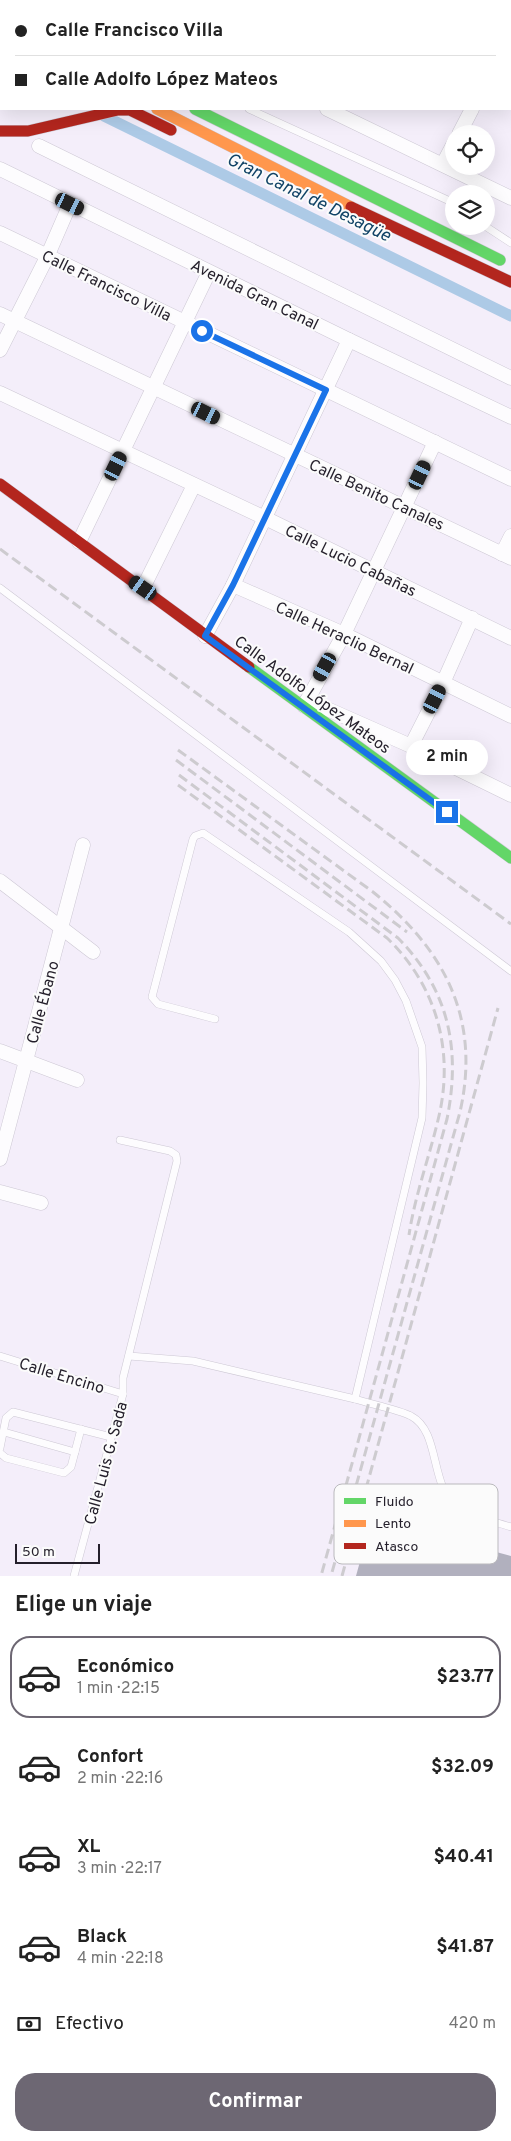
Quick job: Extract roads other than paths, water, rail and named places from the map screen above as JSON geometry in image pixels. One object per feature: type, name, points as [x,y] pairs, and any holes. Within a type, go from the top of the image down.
[{"type":"main road","points":[[0,131],[28,131],[92,115],[130,110],[234,160],[309,184]]},
{"type":"main road","points":[[159,110],[356,209],[511,282]]},
{"type":"main road","points":[[197,110],[511,265]]},
{"type":"main road","points":[[231,115],[268,145]]},
{"type":"main road","name":"Calle Adolfo López Mateos","points":[[0,484],[143,588],[205,636],[305,703],[511,858]]},
{"type":"street","points":[[464,125],[471,110]]},
{"type":"street","points":[[344,113],[511,198]]},
{"type":"street","points":[[40,146],[511,378]]},
{"type":"street","points":[[443,164],[445,160]]},
{"type":"street","name":"Avenida Gran Canal","points":[[0,168],[348,340],[511,417]]},
{"type":"street","points":[[0,350],[47,257],[70,204]]},
{"type":"street","name":"Calle Francisco Villa","points":[[0,233],[511,479]]},
{"type":"street","points":[[79,542],[209,272]]},
{"type":"street","name":"Calle Benito Canales","points":[[0,314],[507,556]]},
{"type":"street","points":[[205,636],[233,585],[348,340]]},
{"type":"street","name":"Calle Lucio Cabañas","points":[[0,393],[265,518],[511,638]]},
{"type":"street","points":[[435,442],[372,571],[344,634],[305,703],[411,746],[511,795]]},
{"type":"street","points":[[143,588],[194,485]]},
{"type":"street","points":[[507,556],[511,536]]},
{"type":"street","name":"Calle Heraclio Bernal","points":[[233,585],[344,634],[511,716]]},
{"type":"street","points":[[411,746],[443,683],[472,618]]},
{"type":"street","name":"Calle Ébano","points":[[0,1159],[82,845]]},
{"type":"street","points":[[0,881],[94,952]]},
{"type":"street","points":[[0,1051],[77,1080]]},
{"type":"street","points":[[0,1192],[41,1202]]},
{"type":"lane","points":[[251,110],[445,199]]},
{"type":"lane","points":[[495,233],[511,243]]},
{"type":"lane","points":[[0,588],[511,971]]},
{"type":"lane","points":[[216,1019],[158,1004],[152,997],[193,839],[202,833],[349,932],[381,961],[395,980],[406,1001],[422,1047],[422,1118],[355,1399]]},
{"type":"lane","name":"Calle Luis G. Sada","points":[[74,1576],[123,1394],[123,1378],[177,1158],[170,1151],[120,1140]]},
{"type":"lane","name":"Calle Encino","points":[[0,1356],[123,1394]]},
{"type":"lane","points":[[129,1356],[193,1361],[355,1399],[411,1416],[420,1424],[426,1434],[434,1454],[441,1484]]},
{"type":"lane","points":[[0,1448],[6,1418],[13,1412],[112,1437]]},
{"type":"lane","points":[[0,1453],[6,1458],[64,1473],[72,1467],[81,1429]]},
{"type":"lane","points":[[4,1432],[75,1452]]},
{"type":"lane","points":[[498,1523],[511,1527]]},
{"type":"waterway","name":"Gran Canal de Desagüe","points":[[104,116],[511,316]]},
{"type":"railway","points":[[0,549],[511,924]]},
{"type":"railway","points":[[178,750],[373,892],[398,914],[420,938],[438,963],[451,989],[461,1017],[465,1047],[465,1078],[460,1112],[357,1484]]},
{"type":"railway","points":[[176,760],[407,932]]},
{"type":"railway","points":[[179,775],[398,938],[429,978],[440,1000],[447,1022],[452,1068],[447,1119],[346,1484]]},
{"type":"railway","points":[[178,785],[387,938],[404,957],[430,999],[443,1045],[443,1095],[418,1191],[409,1235]]},
{"type":"railway","points":[[367,1484],[498,1008]]},
{"type":"railway","points":[[321,1576],[334,1529]]},
{"type":"railway","points":[[331,1576],[334,1564]]},
{"type":"railway","points":[[342,1576],[345,1564]]}]
